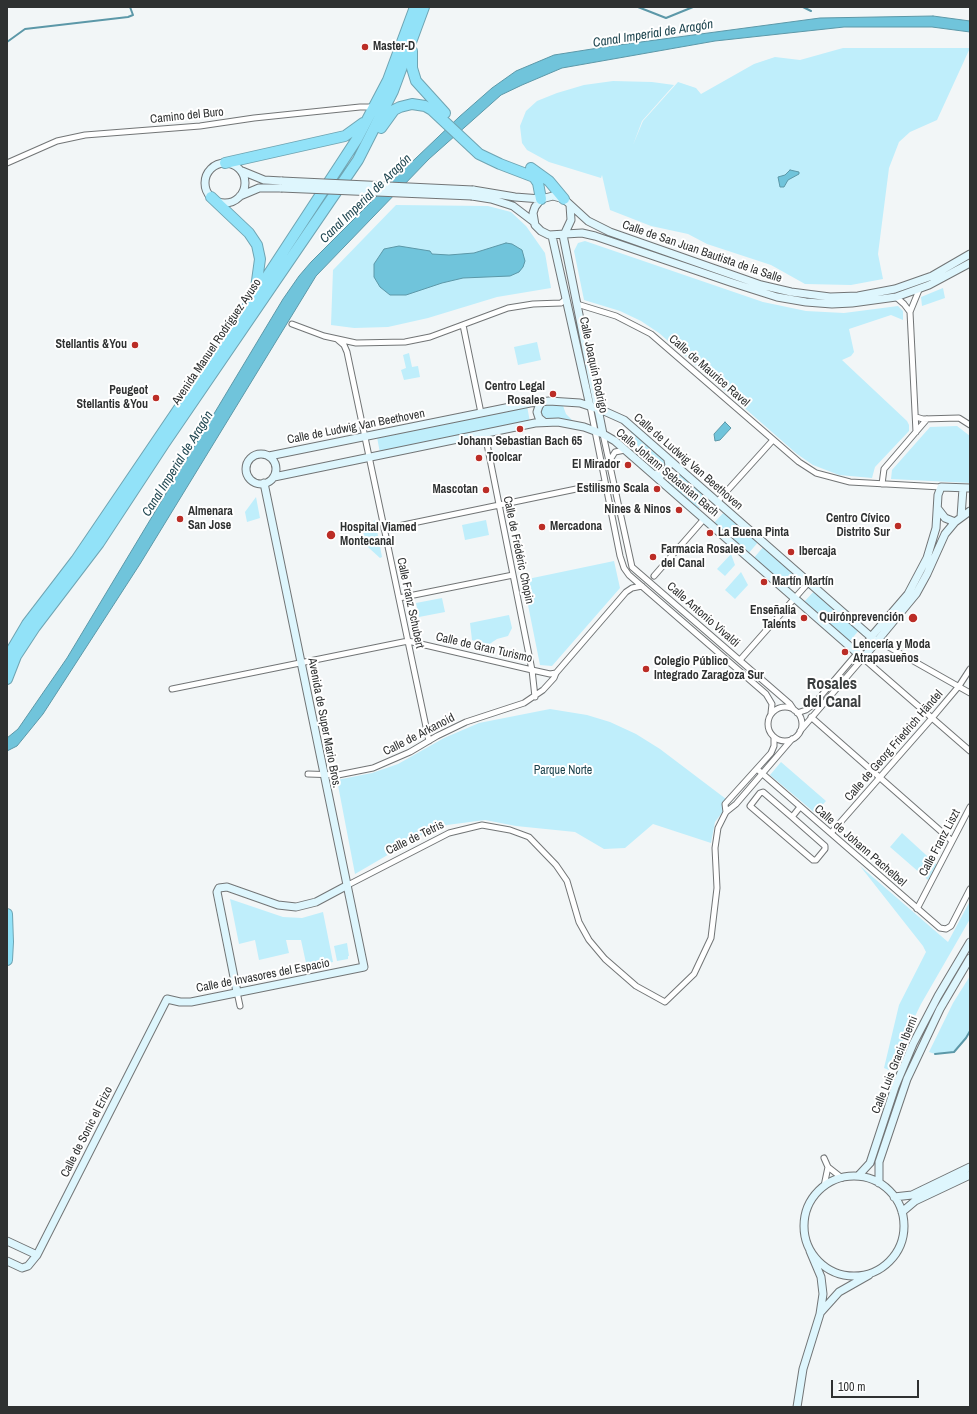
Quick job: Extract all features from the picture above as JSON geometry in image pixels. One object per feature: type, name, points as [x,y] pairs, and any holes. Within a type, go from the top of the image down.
[{"type":"highway","name":"Avenida Manuel Rodríguez Ayuso","points":[[7,658],[27,624],[100,525],[256,293],[356,140],[388,80],[415,7]]},
{"type":"highway","name":"Avenida Manuel Rodríguez Ayuso","points":[[7,679],[16,656],[35,627],[99,543],[194,399],[358,160],[393,91],[424,7]]},
{"type":"highway","points":[[413,40],[411,60],[414,75],[421,88],[440,113],[481,151],[500,164],[532,175],[538,182],[539,197]]},
{"type":"highway","points":[[358,160],[394,110],[406,105],[418,104],[440,113]]},
{"type":"highway","points":[[225,163],[346,136],[354,131],[372,112]]},
{"type":"highway","points":[[481,151],[537,172],[551,184],[567,202]]},
{"type":"highway","points":[[211,197],[249,233],[257,246],[260,260],[256,293]]},
{"type":"highway","points":[[7,914],[7,960]]},
{"type":"street","name":"Camino del Buro","points":[[7,163],[57,141],[85,135],[200,126],[254,118],[347,108],[372,112]]},
{"type":"street","points":[[241,170],[245,180],[243,191],[236,200],[224,202],[211,197],[206,187],[207,176],[214,166],[225,163],[236,166],[252,176],[281,185]]},
{"type":"street","points":[[240,196],[259,188],[281,185],[473,193],[515,197],[553,196],[567,202],[571,220],[563,235],[552,236],[541,231],[534,222],[518,209],[508,204],[473,193]]},
{"type":"street","points":[[534,222],[535,207],[539,197]]},
{"type":"street","name":"Calle de San Juan Bautista de la Salle","points":[[567,202],[594,225],[610,232],[761,285],[805,294],[830,297],[895,289],[932,276],[970,254]]},
{"type":"street","name":"Calle de San Juan Bautista de la Salle","points":[[563,235],[582,233],[595,236],[776,297],[832,304],[868,302],[896,297],[919,290],[970,263]]},
{"type":"street","name":"Calle Joaquín Rodrigo","points":[[563,235],[603,434],[610,460],[631,563],[634,569]]},
{"type":"street","name":"Calle Joaquín Rodrigo","points":[[552,236],[590,406],[622,564],[627,572],[642,586],[764,691],[770,701],[771,713]]},
{"type":"street","points":[[916,432],[910,312],[919,290]]},
{"type":"street","points":[[896,297],[910,312]]},
{"type":"street","points":[[292,324],[337,339],[356,343],[389,344],[418,340],[508,308],[533,304],[561,303],[566,298]]},
{"type":"street","name":"Calle de Maurice Ravel","points":[[577,304],[616,316],[651,334],[799,462],[816,473],[850,482],[941,487]]},
{"type":"street","points":[[463,325],[480,413]]},
{"type":"street","name":"Calle Franz Schubert","points":[[337,339],[348,349],[369,458],[429,741]]},
{"type":"street","points":[[348,349],[356,343]]},
{"type":"street","points":[[543,401],[537,412],[544,422]]},
{"type":"street","name":"Calle de Ludwig Van Beethoven","points":[[269,456],[543,401],[567,402],[590,406],[624,420],[874,639],[970,693]]},
{"type":"street","points":[[916,417],[920,419],[959,418],[970,425]]},
{"type":"street","points":[[882,484],[884,469],[927,419]]},
{"type":"street","name":"Calle Johann Sebastian Bach","points":[[274,476],[544,422],[565,422],[595,430],[625,450],[970,751]]},
{"type":"street","name":"Calle de Frédéric Chopin","points":[[485,434],[532,670]]},
{"type":"street","points":[[717,502],[773,440]]},
{"type":"street","points":[[610,460],[615,452],[625,450]]},
{"type":"street","points":[[262,454],[269,456],[276,465],[274,476],[264,483],[257,483],[251,480],[246,467],[249,460],[255,455],[262,454]]},
{"type":"street","points":[[653,474],[661,475],[666,471],[669,465],[668,460]]},
{"type":"street","name":"Avenida de Super Mario Bros.","points":[[264,483],[346,886],[364,967]]},
{"type":"street","points":[[384,529],[605,483]]},
{"type":"street","points":[[874,639],[914,586],[932,546],[938,509],[938,495],[941,487],[966,488],[958,520]]},
{"type":"street","points":[[938,509],[945,518],[958,520]]},
{"type":"street","points":[[726,812],[725,804],[773,750],[774,737],[768,726],[771,713],[782,707],[795,711],[810,707],[916,594],[927,574],[941,541],[958,520],[970,511]]},
{"type":"street","points":[[654,576],[704,519]]},
{"type":"street","name":"Calle Antonio Vivaldi","points":[[634,569],[790,704],[795,711]]},
{"type":"street","points":[[399,598],[513,575]]},
{"type":"street","points":[[740,660],[809,582]]},
{"type":"street","points":[[556,673],[626,592],[632,588],[642,586]]},
{"type":"street","name":"Calle de Gran Turismo","points":[[172,689],[408,641],[548,674],[556,673]]},
{"type":"street","points":[[726,812],[736,804],[800,731],[860,655]]},
{"type":"street","name":"Calle de Georg Friedrich Händel","points":[[831,833],[932,718],[959,686],[970,669]]},
{"type":"street","points":[[532,670],[535,697]]},
{"type":"street","name":"Calle de Arkanoid","points":[[308,774],[324,775],[353,772],[373,768],[397,759],[466,722],[519,706],[535,697],[554,678],[556,673]]},
{"type":"street","points":[[795,711],[801,724],[800,731]]},
{"type":"street","points":[[811,717],[952,842]]},
{"type":"street","points":[[774,737],[785,741],[792,739]]},
{"type":"street","name":"Calle de Johann Pachelbel","points":[[757,769],[940,928],[946,929],[952,924],[970,890]]},
{"type":"street","points":[[762,792],[792,817],[825,846],[825,849],[816,860],[813,860],[750,806],[762,792]]},
{"type":"street","points":[[792,817],[800,807]]},
{"type":"street","name":"Calle Franz Liszt","points":[[917,908],[970,807]]},
{"type":"street","name":"Calle de Tetris","points":[[237,992],[217,892],[220,887],[228,887],[278,905],[298,907],[320,901],[448,833],[482,824],[510,830],[529,837],[556,865],[567,881],[579,922],[589,940],[605,959],[636,986],[665,1002],[694,974],[711,938],[717,888],[715,848],[718,828],[726,812]]},
{"type":"street","name":"Calle Luis Gracia Iberni","points":[[858,1176],[870,1163],[895,1087],[918,1033],[970,942]]},
{"type":"street","name":"Calle Luis Gracia Iberni","points":[[879,1183],[879,1162],[907,1079],[927,1034],[970,958]]},
{"type":"street","name":"Calle de Invasores del Espacio","points":[[167,999],[180,1002],[191,1002],[364,967]]},
{"type":"street","points":[[237,992],[240,1006]]},
{"type":"street","name":"Calle de Sonic el Erizo","points":[[7,1261],[22,1268],[28,1266],[38,1255],[167,999]]},
{"type":"street","points":[[824,1158],[828,1167],[842,1178]]},
{"type":"street","points":[[824,1186],[828,1167]]},
{"type":"street","points":[[894,1197],[912,1195],[970,1167]]},
{"type":"street","points":[[902,1212],[915,1201],[970,1174]]},
{"type":"street","points":[[797,1407],[803,1369],[820,1314],[823,1294],[822,1282],[804,1234],[804,1220],[812,1199],[824,1186],[842,1178],[858,1176],[879,1183],[894,1197],[902,1212],[904,1232],[898,1250],[886,1265],[840,1292],[820,1314]]},
{"type":"street","points":[[7,1241],[38,1255]]},
{"type":"street","points":[[810,1251],[827,1265],[840,1272],[871,1274]]},
{"type":"green space","points":[[843,48],[970,48],[937,120],[910,132],[899,142],[889,168],[878,254],[883,279],[851,285],[805,284],[771,265],[707,244],[688,234],[651,226],[610,210],[602,175],[601,178],[549,162],[527,150],[522,143],[520,126],[526,111],[537,101],[584,85],[613,81],[652,82],[674,85],[642,121],[633,145],[643,121],[678,82],[696,88],[701,94],[754,64],[775,57],[800,60]]},
{"type":"green space","points":[[396,205],[488,206],[511,212],[526,226],[545,253],[551,288],[497,297],[428,318],[388,327],[354,328],[331,325],[333,270]]},
{"type":"green space","points":[[585,241],[763,302],[806,311],[844,313],[898,306],[903,311],[903,320],[891,315],[849,329],[854,352],[851,356],[842,360],[907,421],[909,431],[875,467],[872,478],[839,475],[813,465],[797,454],[659,333],[641,321],[620,311],[584,300],[574,251],[578,243]]},
{"type":"green space","points":[[943,288],[945,298],[922,306],[921,297]]},
{"type":"green space","points":[[537,342],[541,360],[518,365],[514,347]]},
{"type":"green space","points":[[409,353],[412,367],[418,366],[420,377],[404,380],[401,370],[406,368],[403,355]]},
{"type":"green space","points":[[562,403],[566,414],[574,422],[543,419],[539,409],[542,404]]},
{"type":"green space","points":[[527,406],[530,422],[380,453],[377,437]]},
{"type":"green space","points":[[957,426],[970,436],[970,483],[891,479],[892,470],[930,427]]},
{"type":"green space","points":[[628,427],[664,458],[666,463],[664,470],[656,473],[640,461],[638,446]]},
{"type":"green space","points":[[678,470],[709,498],[697,510],[667,483]]},
{"type":"green space","points":[[256,497],[260,518],[247,522],[245,512]]},
{"type":"green space","points":[[725,511],[759,541],[748,554],[713,524]]},
{"type":"green space","points":[[375,520],[382,557],[380,558],[359,539]]},
{"type":"green space","points":[[486,520],[489,535],[465,540],[462,525]]},
{"type":"green space","points":[[764,546],[800,576],[788,590],[753,559]]},
{"type":"green space","points":[[731,554],[735,565],[725,576],[717,569]]},
{"type":"green space","points":[[614,561],[620,588],[552,666],[540,665],[523,580]]},
{"type":"green space","points":[[741,572],[748,585],[735,599],[725,590]]},
{"type":"green space","points":[[815,590],[860,629],[849,642],[804,602]]},
{"type":"green space","points":[[442,598],[445,612],[419,617],[416,603]]},
{"type":"green space","points":[[509,615],[512,628],[508,636],[497,639],[488,645],[472,640],[470,623]]},
{"type":"green space","name":"Parque Norte","points":[[550,709],[587,715],[610,722],[636,734],[660,749],[730,802],[715,822],[711,843],[653,824],[625,848],[604,849],[575,832],[516,826],[485,820],[447,825],[427,832],[355,874],[337,780],[372,773],[398,764],[444,738],[479,723]]},
{"type":"green space","points":[[781,762],[826,801],[815,813],[770,775]]},
{"type":"green space","points":[[902,833],[937,865],[928,880],[890,847]]},
{"type":"green space","points":[[860,866],[948,942],[970,901],[970,919],[921,1004],[889,1070],[884,1068],[899,1005],[926,952],[923,946]]},
{"type":"green space","points":[[230,899],[283,917],[302,918],[323,912],[333,962],[310,966],[309,962],[306,963],[301,940],[286,940],[289,953],[259,960],[255,940],[239,944]]},
{"type":"green space","points":[[347,943],[348,959],[337,961],[334,946]]},
{"type":"green space","points":[[970,976],[970,1031],[954,1052],[935,1054],[929,1052],[953,1003]]},
{"type":"shaded area","name":"Canal Imperial de Aragón","points":[[933,16],[970,21],[970,32],[932,27],[844,27],[715,41],[562,68],[501,95],[429,159],[316,276],[140,564],[43,714],[17,746],[7,751],[7,738],[18,729],[67,658],[283,299],[299,276],[311,262],[395,178],[492,88],[516,71],[554,55],[820,18]]},
{"type":"shaded area","points":[[790,170],[799,172],[799,174],[788,180],[784,187],[780,187],[778,177],[785,175]]},
{"type":"shaded area","points":[[506,243],[512,244],[522,250],[525,261],[519,272],[510,276],[463,278],[442,283],[406,295],[390,295],[380,287],[374,277],[374,264],[384,249],[399,246],[430,251],[432,254],[449,255],[474,253]]},
{"type":"shaded area","points":[[725,422],[731,428],[720,440],[715,441],[714,434]]},
{"type":"waterway","points":[[7,42],[25,29],[128,17],[133,15],[130,7]]},
{"type":"waterway","points":[[638,7],[666,18],[693,7]]},
{"type":"waterway","points":[[803,7],[811,11]]},
{"type":"waterway","points":[[935,1054],[954,1052],[970,1031]]},
{"type":"place","name":"Master-D","points":[[365,47]]},
{"type":"place","name":"Stellantis &You","points":[[135,345]]},
{"type":"place","name":"Centro Legal Rosales","points":[[553,394]]},
{"type":"place","name":"Peugeot Stellantis &You","points":[[156,398]]},
{"type":"place","name":"Johann Sebastian Bach 65","points":[[520,429]]},
{"type":"place","name":"Toolcar","points":[[479,458]]},
{"type":"place","name":"El Mirador","points":[[628,465]]},
{"type":"place","name":"Estilismo Scala","points":[[657,489]]},
{"type":"place","name":"Mascotan","points":[[486,490]]},
{"type":"place","name":"Nines & Ninos","points":[[679,510]]},
{"type":"place","name":"Almenara San Jose","points":[[180,519]]},
{"type":"place","name":"Centro Cívico Distrito Sur","points":[[898,526]]},
{"type":"place","name":"Mercadona","points":[[542,527]]},
{"type":"place","name":"La Buena Pinta","points":[[710,533]]},
{"type":"place","name":"Hospital Viamed Montecanal","points":[[331,535]]},
{"type":"place","name":"Ibercaja","points":[[791,552]]},
{"type":"place","name":"Farmacia Rosales del Canal","points":[[653,557]]},
{"type":"place","name":"Martín Martín","points":[[764,582]]},
{"type":"place","name":"Enseñalia Talents","points":[[804,618]]},
{"type":"place","name":"Quirónprevención","points":[[913,618]]},
{"type":"place","name":"Lencería y Moda Atrapasueños","points":[[845,652]]},
{"type":"place","name":"Colegio Público Integrado Zaragoza Sur","points":[[646,669]]},
{"type":"district","name":"Rosales del Canal","points":[[832,694]]}]
